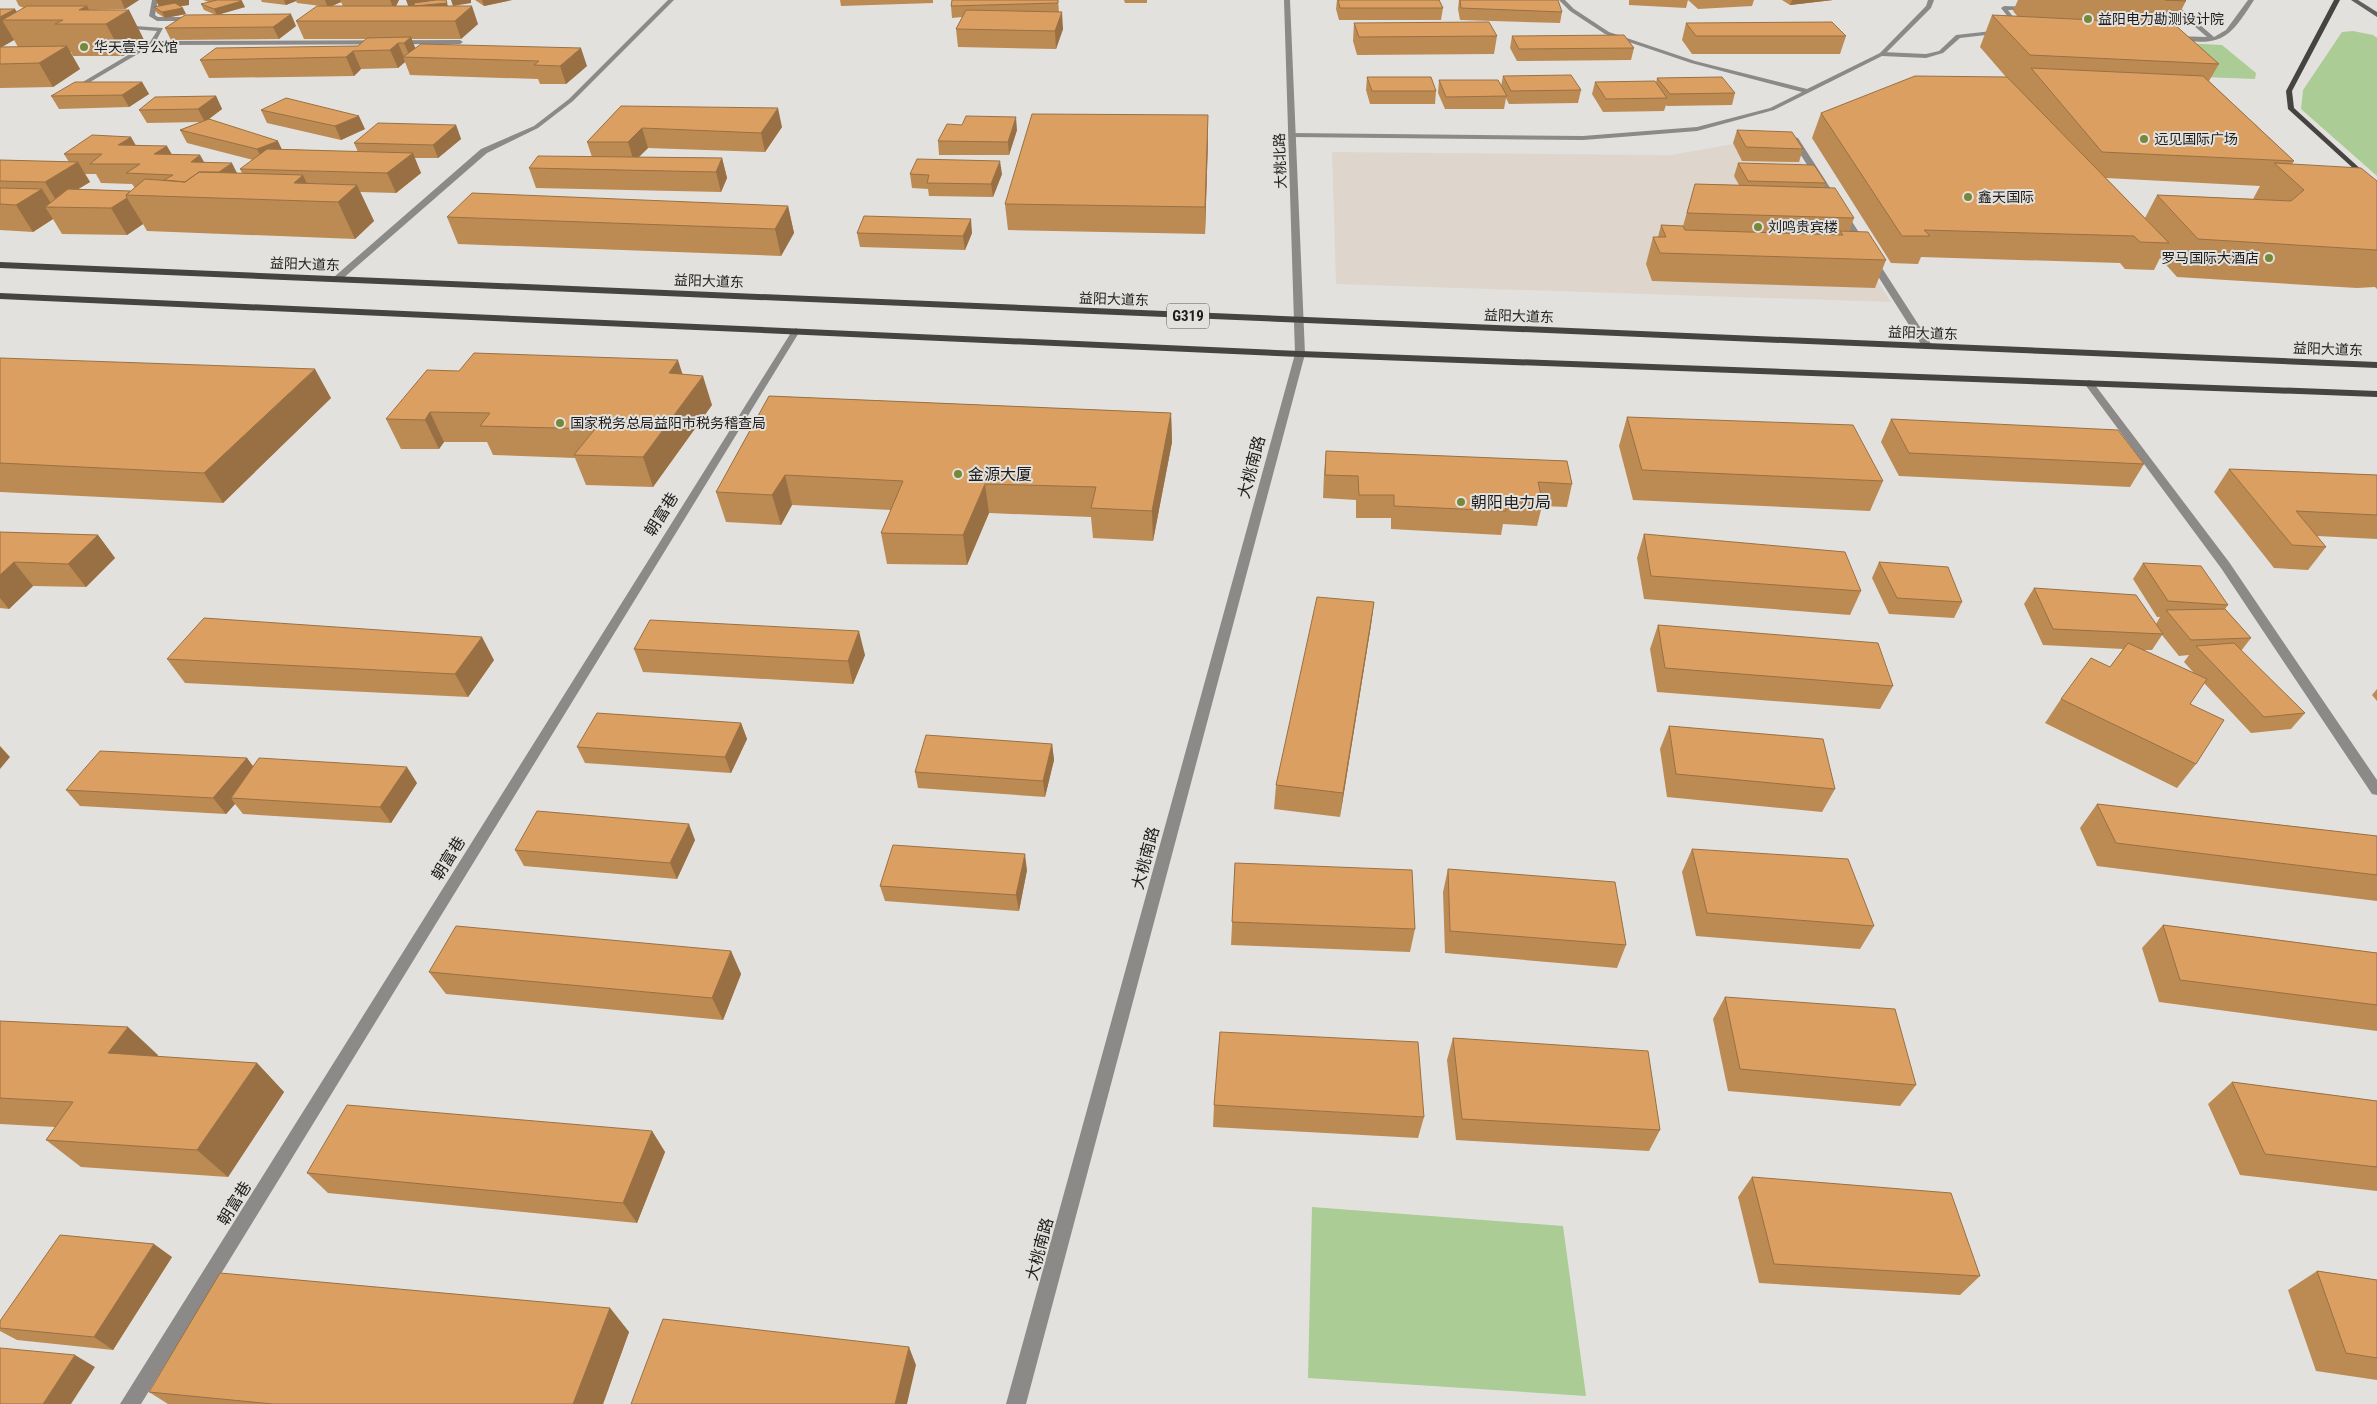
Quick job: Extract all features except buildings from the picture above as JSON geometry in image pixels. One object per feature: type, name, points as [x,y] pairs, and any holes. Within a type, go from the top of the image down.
[{"type":"main road","points":[[2337,0],[2289,92],[2291,109],[2377,188]]},
{"type":"main road","points":[[2354,0],[2377,15]]},
{"type":"main road","name":"益阳大道东","points":[[0,265],[2377,365]]},
{"type":"main road","name":"G319","points":[[0,296],[1300,354],[2377,394]]},
{"type":"street","points":[[155,0],[152,16],[157,20],[186,20]]},
{"type":"street","points":[[337,279],[484,151],[536,127],[571,100],[671,0]]},
{"type":"street","name":"大桃北路","points":[[1287,0],[1299,321]]},
{"type":"street","points":[[1562,0],[1572,10],[1607,33],[1693,62],[1807,91]]},
{"type":"street","points":[[1292,135],[1583,138],[1697,129],[1772,108],[1882,54],[1929,7],[1931,0]]},
{"type":"street","points":[[2021,31],[2004,8],[2037,9],[2029,0]]},
{"type":"street","points":[[2167,0],[2213,39]]},
{"type":"street","points":[[2166,38],[2223,38],[2230,32],[2251,0]]},
{"type":"street","points":[[78,87],[152,43],[161,29],[114,27]]},
{"type":"street","points":[[1882,54],[1926,56],[1941,52],[1958,36],[1978,33],[2030,31]]},
{"type":"street","points":[[152,43],[460,42]]},
{"type":"street","points":[[1792,134],[1928,347]]},
{"type":"street","points":[[1825,201],[1835,201]]},
{"type":"street","name":"大桃南路","points":[[1016,1404],[1300,354],[1299,321]]},
{"type":"street","name":"朝富巷","points":[[130,1404],[796,331]]},
{"type":"street","points":[[2089,383],[2225,565],[2377,790]]},
{"type":"shaded area","points":[[1784,135],[1891,302],[1336,284],[1332,152],[1671,155]]},
{"type":"green space","points":[[2353,31],[2373,35],[2377,38],[2377,176],[2301,109],[2303,90],[2342,32]]},
{"type":"green space","points":[[2164,42],[2222,45],[2256,73],[2255,79],[2203,77]]},
{"type":"green space","points":[[1312,1207],[1563,1226],[1586,1396],[1308,1378]]},
{"type":"place","name":"益阳电力勘测设计院","points":[[2088,19]]},
{"type":"place","name":"华天壹号公馆","points":[[84,47]]},
{"type":"place","name":"远见国际广场","points":[[2144,139]]},
{"type":"place","name":"鑫天国际","points":[[1968,197]]},
{"type":"place","name":"刘鸣贵宾楼","points":[[1758,227]]},
{"type":"place","name":"罗马国际大酒店","points":[[2269,258]]},
{"type":"place","name":"国家税务总局益阳市税务稽查局","points":[[560,423]]},
{"type":"place","name":"金源大厦","points":[[958,474]]},
{"type":"place","name":"朝阳电力局","points":[[1461,502]]}]
